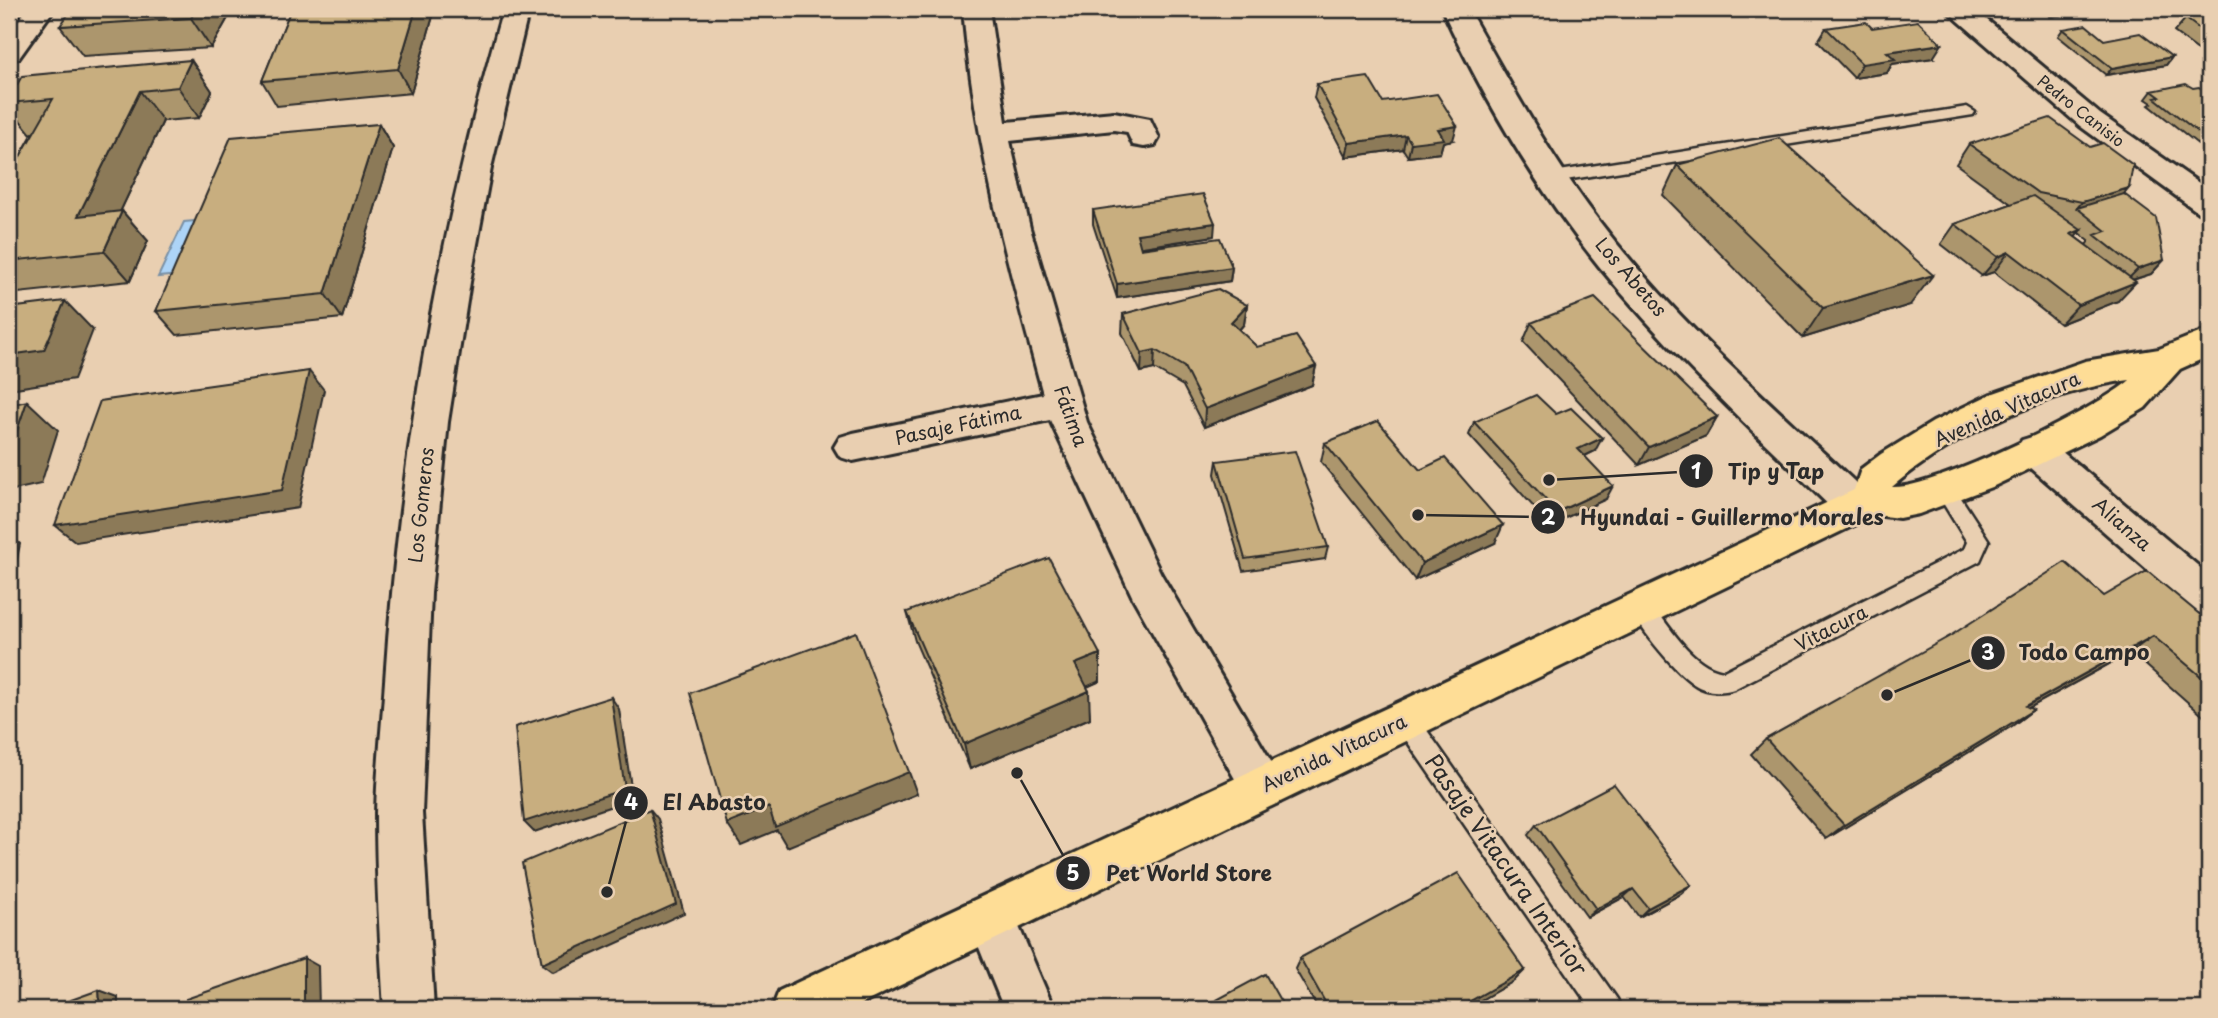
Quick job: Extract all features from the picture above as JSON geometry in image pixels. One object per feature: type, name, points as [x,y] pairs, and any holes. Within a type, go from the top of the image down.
[{"type":"main road","name":"Avenida Vitacura","points":[[1864,503],[1874,480],[1896,461],[1978,418],[2083,375],[2168,359],[2209,341]]},
{"type":"main road","name":"Avenida Vitacura","points":[[797,1009],[1864,503],[1899,503],[1945,490],[2035,450],[2114,411],[2153,379],[2168,359]]},
{"type":"street","points":[[9,52],[41,9]]},
{"type":"street","name":"Los Gomeros","points":[[410,1009],[399,813],[411,593],[430,422],[453,282],[476,168],[516,9]]},
{"type":"street","name":"Fátima","points":[[976,9],[993,133],[1014,228],[1069,422],[1147,586],[1264,787]]},
{"type":"street","name":"Los Abetos","points":[[1455,9],[1507,105],[1553,177],[1609,256],[1652,304],[1864,503]]},
{"type":"street","name":"Pedro Canisio","points":[[1958,9],[2090,120],[2209,205]]},
{"type":"street","points":[[993,133],[1114,121],[1140,125],[1144,138]]},
{"type":"street","name":"Pasaje Fátima","points":[[853,447],[1064,403]]},
{"type":"street","name":"Alianza","points":[[2035,450],[2209,599]]},
{"type":"street","points":[[991,918],[1029,1009]]},
{"type":"lane","points":[[1553,177],[1966,112]]},
{"type":"lane","name":"Vitacura","points":[[1641,607],[1682,658],[1705,679],[1726,682],[1972,555],[1979,541],[1945,490]]},
{"type":"lane","name":"Pasaje Vitacura Interior","points":[[1406,720],[1607,1009]]},
{"type":"water","points":[[206,220],[180,275],[158,277],[184,222]]},
{"type":"building","points":[[72,9],[196,9],[191,18],[60,26]]},
{"type":"building","points":[[291,9],[416,9],[398,69],[262,81]]},
{"type":"building","points":[[2209,9],[2209,36],[2185,18],[2200,16],[2193,10]]},
{"type":"building","points":[[1918,21],[1942,44],[1887,52],[1895,59],[1862,64],[1826,28],[1866,22],[1872,28]]},
{"type":"building","points":[[2086,25],[2104,40],[2140,33],[2172,57],[2112,68],[2063,29]]},
{"type":"building","points":[[191,60],[178,87],[140,91],[78,216],[122,211],[104,251],[9,261],[9,176],[53,99],[9,103],[9,98],[22,76]]},
{"type":"building","points":[[1368,77],[1383,102],[1437,94],[1457,126],[1438,129],[1444,139],[1411,143],[1406,135],[1349,143],[1317,84]]},
{"type":"building","points":[[2186,84],[2193,88],[2199,87],[2209,94],[2209,141],[2155,98],[2160,97],[2152,91]]},
{"type":"building","points":[[2050,118],[2090,147],[2103,143],[2133,165],[2129,188],[2082,202],[2038,193],[1969,144]]},
{"type":"building","points":[[379,124],[325,294],[156,311],[231,137]]},
{"type":"building","points":[[1779,138],[1933,275],[1823,308],[1677,165]]},
{"type":"building","points":[[1203,194],[1215,223],[1137,234],[1141,249],[1220,238],[1232,267],[1117,284],[1093,210]]},
{"type":"building","points":[[2124,194],[2156,218],[2164,260],[2138,269],[2095,235],[2106,231],[2077,208]]},
{"type":"building","points":[[2033,196],[2081,230],[2071,234],[2136,282],[2078,305],[2009,252],[1998,257],[1955,224]]},
{"type":"building","points":[[1218,289],[1247,305],[1231,322],[1257,347],[1296,336],[1316,366],[1205,409],[1184,367],[1155,350],[1142,353],[1123,314]]},
{"type":"building","points":[[1595,298],[1717,417],[1649,447],[1531,323]]},
{"type":"building","points":[[65,301],[44,350],[9,355],[9,308]]},
{"type":"building","points":[[309,371],[282,490],[55,525],[100,401]]},
{"type":"building","points":[[1536,395],[1556,414],[1571,408],[1602,438],[1578,449],[1613,486],[1557,512],[1474,422]]},
{"type":"building","points":[[27,401],[9,454],[9,405]]},
{"type":"building","points":[[1378,421],[1420,470],[1445,458],[1503,525],[1422,563],[1325,443]]},
{"type":"building","points":[[1295,451],[1328,547],[1245,559],[1217,461]]},
{"type":"building","points":[[1049,558],[1100,654],[1075,664],[1089,691],[964,744],[907,612]]},
{"type":"building","points":[[2065,562],[2104,596],[2147,571],[2209,622],[2209,683],[2153,636],[2026,706],[2033,710],[1844,825],[1766,739],[1950,636]]},
{"type":"building","points":[[856,632],[909,772],[775,827],[769,807],[727,824],[690,693]]},
{"type":"building","points":[[611,697],[625,789],[524,822],[515,727]]},
{"type":"building","points":[[1614,784],[1691,885],[1648,908],[1633,889],[1596,909],[1536,825]]},
{"type":"building","points":[[650,809],[676,904],[542,964],[522,863]]},
{"type":"building","points":[[1458,873],[1525,970],[1456,1009],[1329,1009],[1300,958]]},
{"type":"building","points":[[304,958],[304,1009],[186,1009],[186,999]]},
{"type":"building","points":[[1265,974],[1285,1009],[1200,1009]]},
{"type":"building","points":[[99,990],[100,1009],[46,1009]]},
{"type":"place","name":"Tip y Tap","points":[[1549,480]]},
{"type":"place","name":"Hyundai - Guillermo Morales","points":[[1418,515]]},
{"type":"place","name":"Todo Campo","points":[[1887,695]]},
{"type":"place","name":"Pet World Store","points":[[1017,773]]},
{"type":"place","name":"El Abasto","points":[[607,892]]}]
